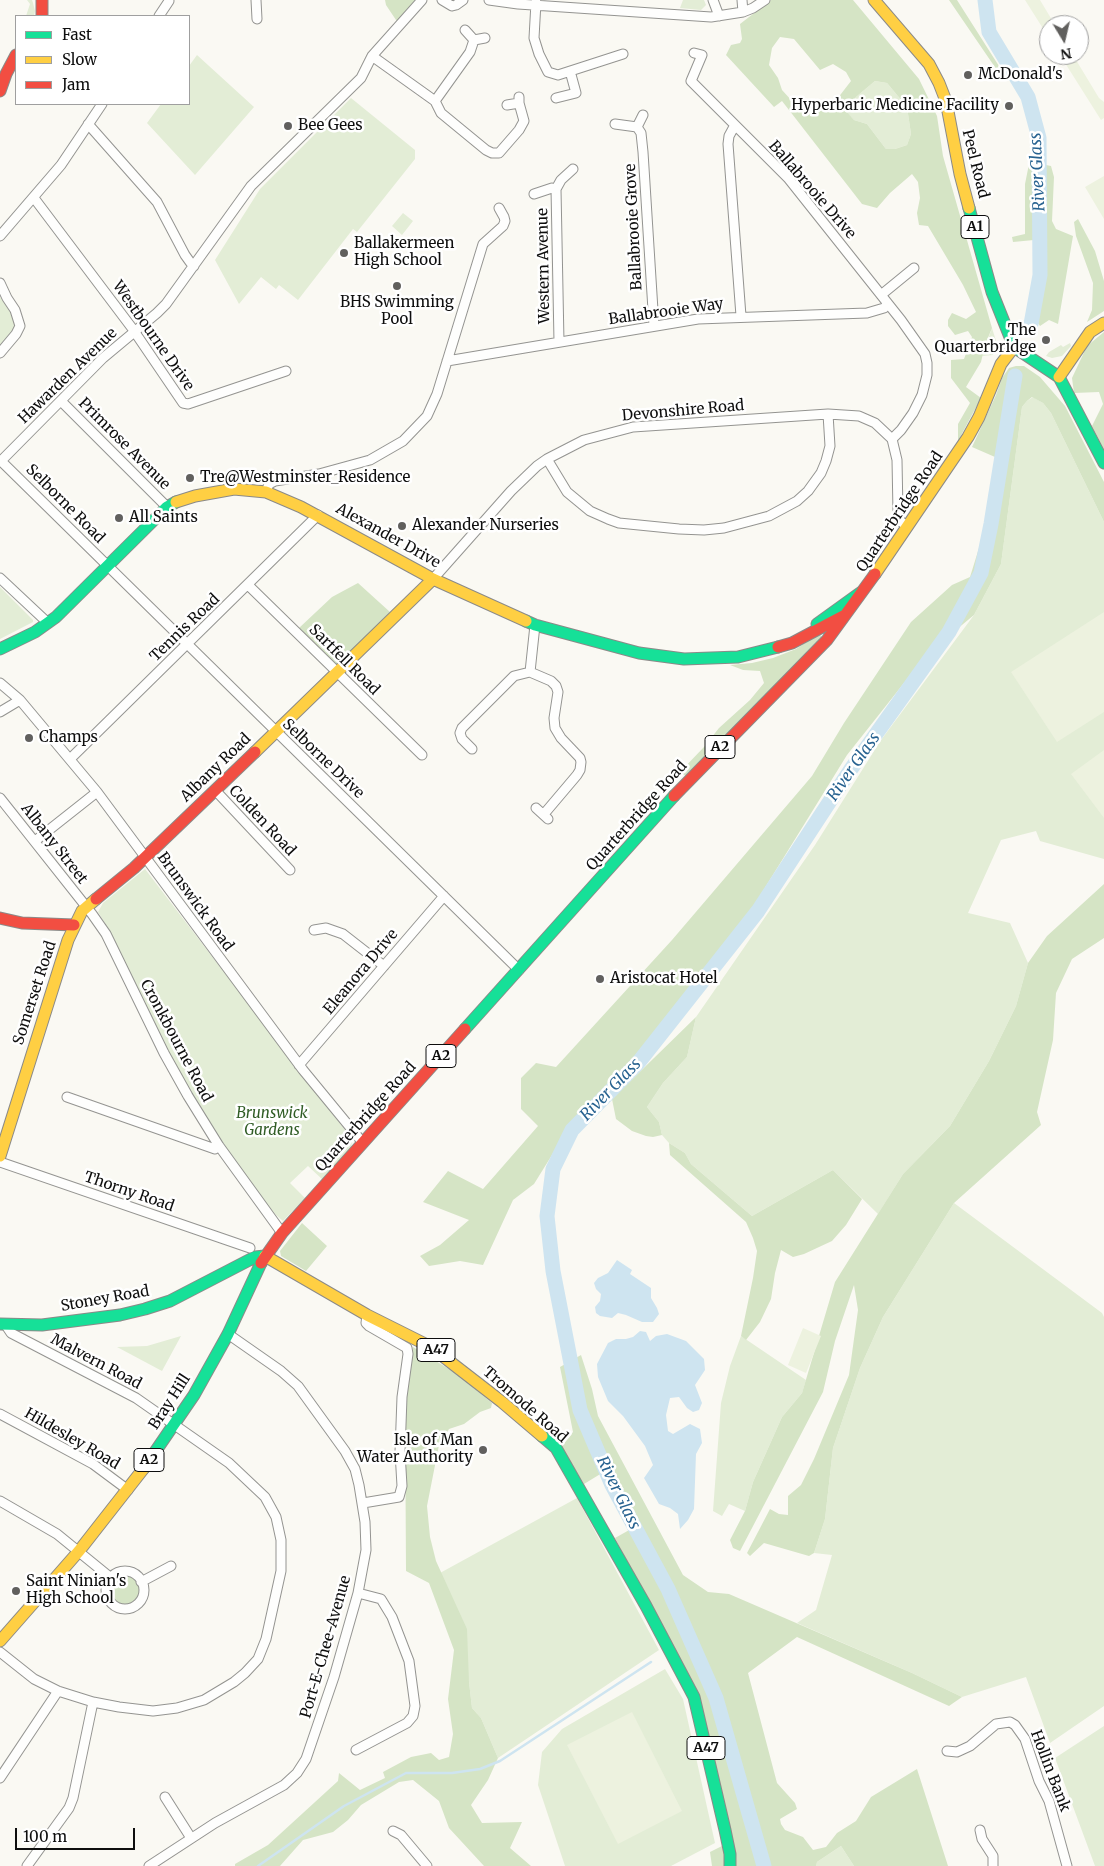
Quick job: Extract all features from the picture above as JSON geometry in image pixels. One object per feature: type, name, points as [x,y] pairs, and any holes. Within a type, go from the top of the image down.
[{"type":"main road","points":[[42,0],[42,15]]},
{"type":"main road","name":"Peel Road","points":[[874,0],[929,64],[939,83],[946,101],[960,174],[992,292],[1016,348]]},
{"type":"main road","points":[[0,91],[6,74],[15,58]]},
{"type":"main road","points":[[1059,376],[1090,332],[1104,323]]},
{"type":"main road","points":[[1016,348],[1059,376],[1104,463]]},
{"type":"main road","name":"Quarterbridge Road","points":[[265,1256],[282,1234],[674,796],[827,640],[863,592],[968,437],[979,417],[1001,364],[1016,348]]},
{"type":"main road","name":"Alexander Drive","points":[[0,649],[35,632],[48,623],[109,566],[167,507],[178,501],[214,492],[244,489],[266,492],[318,515],[433,579],[535,625],[639,653],[684,659],[738,657],[758,653],[792,643],[850,599],[863,592]]},
{"type":"main road","name":"Albany Road","points":[[74,925],[86,907],[145,857],[337,674],[433,579]]},
{"type":"main road","name":"Alexander Drive","points":[[806,634],[836,621],[846,614]]},
{"type":"main road","points":[[0,918],[22,924],[74,925]]},
{"type":"main road","name":"Somerset Road","points":[[0,1156],[74,925]]},
{"type":"main road","name":"Tromode Road","points":[[265,1256],[367,1315],[438,1352],[502,1402],[556,1448],[646,1606],[694,1697],[725,1830],[730,1854],[730,1866]]},
{"type":"main road","name":"Stoney Road","points":[[2,1324],[42,1325],[120,1315],[145,1309],[170,1301],[255,1258],[265,1256]]},
{"type":"main road","name":"Bray Hill","points":[[0,1640],[79,1551],[128,1490],[174,1425],[194,1395],[228,1334],[265,1256]]},
{"type":"street","points":[[256,0],[258,19]]},
{"type":"street","name":"Hawarden Avenue","points":[[1,461],[103,358],[166,304],[251,186],[361,78],[372,56],[422,0]]},
{"type":"street","points":[[442,0],[452,6],[463,0]]},
{"type":"street","points":[[489,0],[695,16],[719,16],[743,12],[766,0]]},
{"type":"street","points":[[713,0],[719,16]]},
{"type":"street","points":[[742,0],[743,12]]},
{"type":"street","points":[[161,15],[169,1]]},
{"type":"street","points":[[536,3],[534,38],[545,69],[553,74],[570,72],[623,54]]},
{"type":"street","points":[[465,30],[474,40]]},
{"type":"street","points":[[474,40],[485,38]]},
{"type":"street","points":[[435,101],[470,52],[474,40]]},
{"type":"street","name":"Ballabrooie Drive","points":[[702,55],[691,81],[788,178],[921,348],[927,363],[927,375],[922,394],[913,413],[892,439]]},
{"type":"street","points":[[372,56],[435,101],[437,107],[445,116],[492,153],[499,153],[519,130],[524,121],[519,100],[507,105]]},
{"type":"street","points":[[556,98],[576,93],[570,72]]},
{"type":"street","points":[[0,236],[61,165],[101,105]]},
{"type":"street","points":[[615,124],[637,127],[644,115]]},
{"type":"street","points":[[88,124],[157,202],[185,255],[194,266]]},
{"type":"street","points":[[735,125],[729,136],[728,144],[741,316]]},
{"type":"street","name":"Ballabrooie Grove","points":[[637,127],[640,133],[643,152],[654,326]]},
{"type":"street","name":"Western Avenue","points":[[559,342],[556,189],[561,180],[573,169]]},
{"type":"street","name":"Western Avenue","points":[[534,194],[552,188],[556,189]]},
{"type":"street","name":"Westbourne Drive","points":[[34,198],[134,332],[183,403],[188,404],[286,371]]},
{"type":"street","points":[[266,492],[269,484],[275,481],[319,474],[370,460],[403,441],[427,416],[437,394],[483,244],[503,226],[505,221],[499,208]]},
{"type":"street","points":[[881,296],[914,268]]},
{"type":"street","points":[[0,283],[15,310],[20,326],[16,334],[0,353]]},
{"type":"street","name":"Ballabrooie Way","points":[[447,361],[698,319],[867,313],[884,308],[888,304]]},
{"type":"street","name":"Primrose Avenue","points":[[61,400],[167,507]]},
{"type":"street","points":[[547,459],[567,492],[590,511],[608,519],[619,523],[670,529],[704,530],[724,528],[769,516],[797,501],[808,492],[821,473],[830,446],[828,414]]},
{"type":"street","name":"Devonshire Road","points":[[433,579],[511,491],[537,466],[584,440],[600,435],[633,427],[828,414],[852,415],[868,420],[882,428],[892,439]]},
{"type":"street","points":[[892,439],[897,460],[898,513],[900,521],[907,526]]},
{"type":"street","name":"Selborne Road","points":[[1,461],[109,566]]},
{"type":"street","name":"Tennis Road","points":[[70,759],[318,515]]},
{"type":"street","name":"Selborne Drive","points":[[109,566],[519,970]]},
{"type":"street","points":[[0,578],[48,623]]},
{"type":"street","name":"Sartfell Road","points":[[248,585],[422,755]]},
{"type":"street","points":[[530,672],[535,625]]},
{"type":"street","points":[[472,750],[462,739],[460,733],[462,728],[514,676],[530,672],[551,681],[556,686],[558,692],[554,718],[555,728],[560,738],[580,758],[581,762],[577,775],[546,816],[536,808]]},
{"type":"street","name":"Brunswick Road","points":[[0,683],[20,700],[97,792],[299,1065],[363,1143]]},
{"type":"street","points":[[0,712],[20,700]]},
{"type":"street","name":"Colden Road","points":[[215,790],[290,870]]},
{"type":"street","points":[[34,841],[97,792]]},
{"type":"street","name":"Albany Street","points":[[0,798],[86,907]]},
{"type":"street","name":"Eleanora Drive","points":[[299,1065],[444,896]]},
{"type":"street","name":"Cronkbourne Road","points":[[86,907],[106,934],[164,1054],[219,1146],[282,1234]]},
{"type":"street","points":[[314,930],[326,928],[344,934],[384,966]]},
{"type":"street","points":[[67,1097],[215,1149],[219,1146]]},
{"type":"street","name":"Thorny Road","points":[[0,1162],[250,1248]]},
{"type":"street","points":[[362,1503],[399,1497],[402,1486],[400,1452],[402,1398],[408,1354],[407,1348],[368,1326],[366,1323],[367,1315]]},
{"type":"street","name":"Malvern Road","points":[[0,1652],[34,1678],[58,1691],[119,1708],[152,1711],[177,1708],[204,1700],[234,1682],[258,1658],[266,1639],[281,1571],[280,1540],[276,1517],[265,1497],[229,1463],[136,1398],[11,1333],[2,1324]]},
{"type":"street","name":"Port-E-Chee-Avenue","points":[[149,1866],[191,1838],[284,1785],[297,1773],[306,1759],[334,1677],[358,1592],[366,1550],[362,1503],[355,1470],[345,1451],[298,1386],[228,1334]]},
{"type":"street","name":"Hildesley Road","points":[[0,1414],[93,1464],[128,1490]]},
{"type":"street","points":[[0,1501],[43,1525],[79,1551],[111,1578]]},
{"type":"street","points":[[141,1582],[171,1566]]},
{"type":"street","points":[[121,1572],[127,1572],[138,1577],[143,1593],[139,1602],[135,1606],[125,1609],[114,1606],[108,1598],[106,1588],[111,1578],[121,1572]]},
{"type":"street","points":[[358,1592],[380,1599],[392,1617],[409,1661],[414,1698],[414,1716]]},
{"type":"street","points":[[0,1778],[58,1691]]},
{"type":"street","points":[[27,1866],[73,1798],[93,1702]]},
{"type":"street","points":[[414,1716],[422,1721]]},
{"type":"street","points":[[356,1750],[400,1727],[414,1716]]},
{"type":"street","name":"Hollin Bank","points":[[946,1750],[958,1756],[996,1724],[1005,1722],[1016,1725],[1025,1739],[1039,1781],[1049,1800],[1067,1866]]},
{"type":"street","points":[[165,1797],[191,1838]]},
{"type":"street","points":[[392,1829],[402,1835],[427,1866]]},
{"type":"street","points":[[980,1830],[982,1838],[993,1856],[993,1866]]},
{"type":"green space","points":[[27,0],[32,0],[34,15],[26,15],[30,4]]},
{"type":"green space","points":[[385,0],[416,0],[398,23],[386,5]]},
{"type":"green space","points":[[683,0],[704,0],[706,5],[701,10],[680,8]]},
{"type":"green space","points":[[771,0],[853,0],[919,79],[937,116],[943,156],[992,328],[981,362],[966,387],[981,398],[958,441],[958,424],[970,403],[951,378],[951,360],[964,359],[972,337],[968,331],[955,335],[948,326],[948,320],[952,313],[966,319],[976,312],[963,285],[928,226],[919,225],[917,213],[920,198],[918,182],[912,174],[890,193],[877,208],[862,204],[782,101],[774,107],[726,55],[731,45],[740,43],[742,39],[740,24]],"holes":[[[780,37],[794,39],[820,70],[833,64],[846,72],[851,81],[834,103],[815,114],[803,113],[782,90],[778,78],[769,65],[772,48]],[[875,81],[887,83],[907,107],[911,134],[907,145],[895,149],[886,149],[867,124],[854,120],[846,111],[856,97]]]},
{"type":"green space","points":[[949,0],[957,0],[1004,74],[1001,76]]},
{"type":"green space","points":[[1025,0],[1040,0],[1049,15],[1039,15],[1039,22]]},
{"type":"green space","points":[[197,55],[254,107],[195,175],[147,123],[160,105],[190,105],[190,65]]},
{"type":"green space","points":[[1066,65],[1079,65],[1099,98],[1104,102],[1104,118],[1101,120]]},
{"type":"green space","points":[[875,81],[887,83],[907,107],[911,134],[907,145],[895,149],[886,149],[867,124],[854,120],[846,112],[856,97]]},
{"type":"green space","points":[[351,98],[415,150],[415,159],[357,232],[353,229],[298,300],[279,285],[276,289],[261,277],[239,304],[215,260],[260,189]]},
{"type":"green space","points":[[1029,164],[1035,164],[1034,240],[1013,242],[1012,237],[1025,234],[1025,184]]},
{"type":"green space","points":[[1046,165],[1051,166],[1054,177],[1052,221],[1056,229],[1073,236],[1058,324],[1049,320],[1040,326],[1035,319],[1044,274]]},
{"type":"green space","points":[[1104,176],[1104,219],[1085,187]]},
{"type":"green space","points":[[403,213],[413,221],[402,235],[392,226]]},
{"type":"green space","points":[[1078,219],[1095,251],[1104,281],[1104,311],[1087,322],[1092,310],[1093,283],[1076,236],[1074,222]]},
{"type":"green space","points":[[0,297],[11,312],[16,326],[0,347]]},
{"type":"green space","points":[[992,328],[997,344],[993,355],[982,356]]},
{"type":"green space","points":[[1104,332],[1104,449],[1092,426],[1103,404],[1099,392],[1074,393],[1072,378],[1087,346]]},
{"type":"green space","points":[[1070,343],[1071,346],[1062,356],[1052,358],[1046,356],[1061,345],[1063,347]]},
{"type":"green space","points":[[1024,366],[1040,377],[1065,406],[1104,482],[1104,522],[1051,413],[1043,403],[1032,397],[1022,407],[1001,564],[974,615],[927,654],[847,755],[755,904],[703,973],[636,1055],[570,1126],[534,1184],[513,1200],[483,1265],[460,1261],[429,1266],[420,1256],[440,1245],[469,1220],[423,1202],[448,1171],[483,1189],[538,1126],[521,1109],[521,1078],[536,1063],[556,1067],[672,940],[812,776],[844,723],[911,622],[952,585],[970,577],[1001,477],[995,457],[972,447],[1002,378],[1009,368]]},
{"type":"green space","points":[[1033,397],[1043,403],[1051,413],[1104,522],[1104,859],[1040,841],[1036,831],[1001,840],[968,913],[1010,923],[1028,963],[1016,1006],[989,1061],[950,1126],[903,1174],[878,1214],[833,1170],[752,1216],[691,1164],[685,1153],[669,1143],[662,1135],[659,1122],[647,1107],[663,1083],[687,1057],[696,1017],[815,845],[881,740],[974,615],[1001,564],[1022,407]]},
{"type":"green space","points":[[358,583],[390,612],[337,665],[299,628],[332,597]]},
{"type":"green space","points":[[0,587],[33,622],[0,639]]},
{"type":"green space","points":[[1104,612],[1104,712],[1057,742],[1011,672]]},
{"type":"green space","points":[[819,634],[822,637],[687,777],[680,772],[719,728],[750,700],[764,683],[760,671],[743,670],[730,665],[752,663],[773,658],[796,649]]},
{"type":"green space","points":[[1104,750],[1104,818],[1071,774]]},
{"type":"green space","name":"Brunswick Gardens","points":[[145,869],[352,1139],[351,1150],[323,1180],[308,1166],[290,1183],[305,1198],[283,1221],[258,1193],[212,1127],[168,1053],[111,933],[98,912],[103,903]]},
{"type":"green space","points":[[1104,884],[1104,938],[1072,959],[1056,993],[1053,1040],[1037,1112],[1041,1125],[954,1203],[883,1317],[860,1368],[833,1448],[825,1519],[814,1553],[809,1556],[764,1543],[750,1556],[747,1553],[770,1509],[779,1514],[788,1515],[788,1496],[801,1485],[814,1459],[849,1375],[858,1310],[854,1285],[835,1341],[823,1392],[740,1551],[733,1548],[730,1540],[745,1511],[753,1482],[782,1417],[802,1393],[835,1282],[903,1174],[950,1126],[989,1061],[1016,1006],[1028,963],[1047,936]]},
{"type":"green space","points":[[696,1017],[687,1057],[663,1083],[647,1107],[659,1122],[662,1135],[653,1137],[632,1131],[616,1119],[612,1099]]},
{"type":"green space","points":[[669,1143],[685,1153],[691,1164],[752,1216],[833,1170],[862,1199],[846,1225],[832,1241],[793,1257],[781,1250],[771,1299],[760,1322],[746,1340],[741,1336],[757,1251],[753,1238],[746,1222],[670,1155]]},
{"type":"green space","points":[[954,1203],[1102,1313],[1104,1317],[1104,1706],[1050,1743],[1026,1677],[962,1697],[797,1623],[816,1610],[832,1555],[814,1553],[825,1519],[833,1448],[860,1368],[883,1317]]},
{"type":"green space","points":[[302,1223],[327,1246],[306,1271],[281,1256],[280,1251]]},
{"type":"green space","points":[[803,1328],[821,1336],[806,1373],[788,1365]]},
{"type":"green space","points":[[181,1336],[162,1371],[117,1347],[147,1346]]},
{"type":"green space","points":[[741,1336],[806,1380],[802,1393],[782,1417],[753,1482],[745,1511],[729,1504],[722,1516],[713,1511],[721,1403],[730,1366]]},
{"type":"green space","points":[[413,1347],[457,1374],[492,1403],[491,1408],[480,1412],[464,1424],[449,1429],[439,1445],[427,1506],[430,1537],[436,1561],[467,1629],[472,1708],[481,1718],[498,1758],[488,1780],[471,1805],[482,1823],[522,1822],[510,1848],[531,1866],[484,1866],[449,1828],[439,1801],[413,1780],[399,1782],[361,1805],[348,1820],[333,1832],[303,1840],[280,1866],[235,1866],[235,1864],[268,1845],[338,1781],[339,1773],[360,1790],[385,1778],[383,1772],[411,1757],[431,1753],[439,1760],[449,1757],[453,1734],[448,1699],[454,1650],[429,1583],[406,1571],[405,1402]]},
{"type":"green space","points":[[581,1355],[598,1416],[683,1575],[708,1592],[729,1594],[912,1673],[962,1697],[949,1706],[797,1637],[748,1673],[777,1783],[795,1803],[797,1809],[780,1819],[785,1830],[803,1837],[813,1850],[826,1847],[837,1833],[856,1821],[871,1797],[917,1769],[948,1866],[854,1866],[841,1846],[817,1862],[816,1866],[712,1866],[710,1852],[732,1841],[698,1696],[615,1538],[631,1529],[602,1473],[584,1484],[561,1447],[573,1432],[560,1367]]},
{"type":"green space","points":[[577,1498],[659,1650],[498,1758],[481,1718],[472,1708],[469,1682],[440,1573]]},
{"type":"green space","points":[[125,1575],[136,1579],[140,1590],[136,1601],[125,1605],[114,1601],[110,1590],[114,1579]]},
{"type":"green space","points":[[665,1669],[683,1699],[715,1843],[671,1866],[565,1866],[538,1785],[542,1752],[562,1729]]},
{"type":"green space","points":[[632,1712],[682,1811],[618,1844],[567,1745]]},
{"type":"green space","points":[[1104,1726],[1104,1866],[1095,1866],[1055,1758]]},
{"type":"green space","points":[[841,1846],[854,1866],[816,1866],[817,1862]]},
{"type":"water","points":[[617,1260],[632,1270],[630,1274],[651,1288],[651,1298],[659,1314],[653,1322],[642,1322],[618,1313],[612,1318],[600,1316],[596,1313],[595,1307],[600,1301],[601,1294],[596,1289],[594,1283],[598,1278],[608,1273]]},
{"type":"water","points":[[640,1331],[646,1332],[650,1341],[656,1336],[667,1334],[686,1341],[704,1359],[705,1370],[695,1385],[702,1403],[699,1410],[693,1412],[687,1408],[679,1397],[670,1398],[666,1415],[668,1431],[673,1434],[690,1424],[700,1429],[702,1443],[696,1454],[694,1509],[680,1529],[678,1514],[670,1508],[659,1504],[644,1478],[653,1465],[645,1446],[623,1416],[608,1401],[598,1377],[597,1364],[608,1343],[616,1339],[633,1337]]},
{"type":"waterway","name":"River Glass","points":[[985,0],[989,32],[1028,97],[1039,138],[1040,275],[1031,324]]},
{"type":"waterway","name":"River Glass","points":[[764,1866],[716,1698],[668,1589],[612,1485],[580,1410],[553,1271],[547,1216],[553,1169],[572,1130],[638,1063],[758,911],[851,769],[949,632],[981,573],[991,524],[1015,376]]},
{"type":"waterway","points":[[258,1866],[344,1806],[406,1773],[452,1773],[480,1769],[500,1761],[651,1662]]},
{"type":"traffic: fast","points":[[969,208],[992,292],[1014,347],[1059,377],[1104,463]]},
{"type":"traffic: fast","points":[[0,649],[35,632],[56,617],[167,507],[176,502]]},
{"type":"traffic: fast","points":[[817,624],[860,593]]},
{"type":"traffic: fast","points":[[526,621],[639,653],[684,659],[738,657],[778,647]]},
{"type":"traffic: fast","points":[[465,1029],[674,796]]},
{"type":"traffic: fast","points":[[0,1324],[42,1325],[120,1315],[145,1309],[170,1301],[255,1257],[265,1256]]},
{"type":"traffic: fast","points":[[144,1468],[194,1395],[228,1334],[261,1263]]},
{"type":"traffic: fast","points":[[542,1436],[556,1448],[646,1606],[694,1697],[725,1830],[730,1854],[730,1866]]},
{"type":"traffic: slow","points":[[874,0],[929,64],[939,83],[946,101],[960,174],[969,208]]},
{"type":"traffic: slow","points":[[1059,377],[1090,332],[1104,323]]},
{"type":"traffic: slow","points":[[875,574],[968,437],[979,417],[1001,364],[1014,347]]},
{"type":"traffic: slow","points":[[176,502],[195,496],[234,489],[266,492],[301,507],[433,579],[526,621]]},
{"type":"traffic: slow","points":[[255,752],[433,579]]},
{"type":"traffic: slow","points":[[0,1156],[68,940],[82,911],[96,899]]},
{"type":"traffic: slow","points":[[265,1256],[367,1315],[431,1347],[502,1402],[542,1436]]},
{"type":"traffic: slow","points":[[0,1641],[79,1551],[144,1468]]},
{"type":"traffic: jam","points":[[42,0],[42,15]]},
{"type":"traffic: jam","points":[[0,91],[15,57]]},
{"type":"traffic: jam","points":[[674,796],[827,640],[875,574]]},
{"type":"traffic: jam","points":[[778,647],[792,643],[843,616]]},
{"type":"traffic: jam","points":[[96,899],[134,868],[255,752]]},
{"type":"traffic: jam","points":[[0,918],[22,923],[74,925]]},
{"type":"traffic: jam","points":[[261,1263],[282,1233],[465,1029]]},
{"type":"place","name":"McDonald's","points":[[968,75]]},
{"type":"place","name":"Hyperbaric Medicine Facility","points":[[1009,106]]},
{"type":"place","name":"Bee Gees","points":[[288,126]]},
{"type":"place","name":"Ballakermeen High School","points":[[344,253]]},
{"type":"place","name":"BHS Swimming Pool","points":[[397,286]]},
{"type":"place","name":"The Quarterbridge","points":[[1046,340]]},
{"type":"place","name":"Tre@Westminster_Residence","points":[[190,478]]},
{"type":"place","name":"All Saints","points":[[119,518]]},
{"type":"place","name":"Alexander Nurseries","points":[[402,526]]},
{"type":"place","name":"Champs","points":[[29,738]]},
{"type":"place","name":"Aristocat Hotel","points":[[600,979]]},
{"type":"place","name":"Isle of Man Water Authority","points":[[483,1450]]},
{"type":"place","name":"Saint Ninian's High School","points":[[16,1591]]}]
